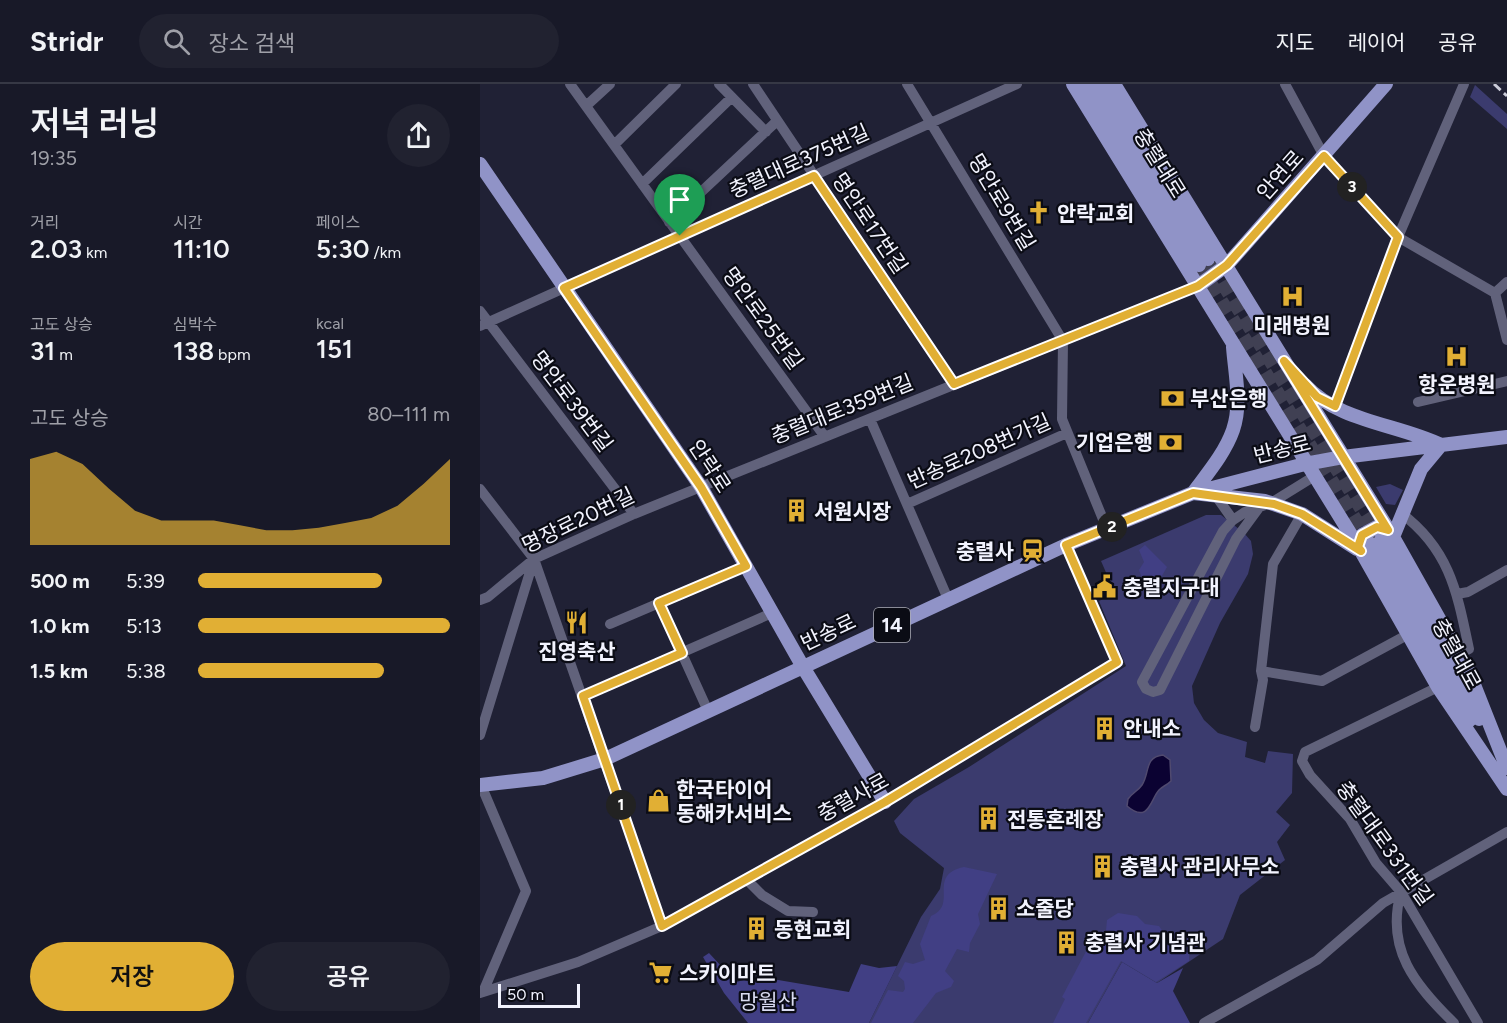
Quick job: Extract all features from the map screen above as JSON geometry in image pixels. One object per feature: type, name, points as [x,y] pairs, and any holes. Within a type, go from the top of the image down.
[{"type":"main road","points":[[1073,84],[1313,477],[1375,542],[1459,654],[1470,672],[1507,768]]},
{"type":"main road","name":"충렬대로","points":[[1086,84],[1203,262],[1100,84]]},
{"type":"main road","points":[[1114,84],[1227,265],[1342,457],[1375,542],[1407,635],[1438,687],[1507,789]]},
{"type":"main road","name":"안연로","points":[[1198,286],[1227,265],[1386,84]]},
{"type":"main road","name":"안락로","points":[[480,164],[701,487],[803,667],[885,802]]},
{"type":"main road","points":[[1232,342],[1238,400],[1233,430],[1223,450],[1193,493],[1271,503],[1375,542]]},
{"type":"main road","points":[[1284,361],[1317,397],[1375,424],[1418,434],[1441,445],[1421,469],[1401,513],[1375,542]]},
{"type":"main road","name":"반송로","points":[[481,785],[543,778],[605,759],[1066,545],[1193,493],[1305,464],[1342,457],[1507,437]]},
{"type":"main road","name":"충렬대로","points":[[1375,542],[1459,677],[1507,778]]},
{"type":"main road","name":"충렬대로","points":[[1375,542],[1507,784]]},
{"type":"street","name":"명안로25번길","points":[[570,84],[825,437]]},
{"type":"street","points":[[586,106],[610,84]]},
{"type":"street","points":[[614,145],[676,84]]},
{"type":"street","points":[[719,84],[766,132]]},
{"type":"street","name":"명안로17번길","points":[[753,84],[954,384]]},
{"type":"street","name":"명안로9번길","points":[[907,84],[1063,341]]},
{"type":"street","name":"충렬대로375번길","points":[[484,324],[1017,84]]},
{"type":"street","points":[[1285,84],[1324,156],[1398,237],[1495,293],[1507,340]]},
{"type":"street","points":[[1335,406],[1398,237],[1464,84]]},
{"type":"street","points":[[642,184],[731,98]]},
{"type":"street","points":[[669,222],[777,121]]},
{"type":"street","points":[[1495,293],[1507,282]]},
{"type":"street","name":"충렬대로359번길","points":[[701,487],[1198,286]]},
{"type":"street","name":"명안로39번길","points":[[480,311],[484,324],[633,514]]},
{"type":"street","points":[[1063,341],[1062,419],[1107,529]]},
{"type":"street","points":[[1418,402],[1507,381]]},
{"type":"street","points":[[870,419],[948,599]]},
{"type":"street","name":"반송로208번가길","points":[[907,504],[1067,433]]},
{"type":"street","points":[[1258,509],[1236,539],[1160,690],[1153,693],[1146,689],[1142,682],[1223,531],[1245,512],[1271,503],[1313,477]]},
{"type":"street","name":"명장로20번길","points":[[480,600],[488,597],[534,559],[633,514],[701,487]]},
{"type":"street","points":[[480,489],[534,559],[662,926]]},
{"type":"street","points":[[1216,496],[1233,520]]},
{"type":"street","points":[[1401,513],[1441,554],[1457,594],[1469,649],[1459,654]]},
{"type":"street","points":[[1255,727],[1263,680],[1261,671],[1273,564],[1302,514]]},
{"type":"street","name":"충렬사로","points":[[481,992],[578,962],[662,926],[885,802],[1117,662],[1066,545]]},
{"type":"street","points":[[480,735],[534,559]]},
{"type":"street","points":[[610,624],[746,566]]},
{"type":"street","points":[[1457,594],[1468,592],[1507,570]]},
{"type":"street","points":[[659,603],[708,711]]},
{"type":"street","points":[[583,696],[772,613]]},
{"type":"street","points":[[1261,671],[1323,681],[1407,635]]},
{"type":"street","name":"충렬대로331번길","points":[[1438,687],[1305,752],[1302,761],[1310,775],[1350,819],[1376,863],[1401,891],[1478,1023]]},
{"type":"street","points":[[481,785],[526,891],[481,992]]},
{"type":"street","points":[[1204,1023],[1317,960],[1383,903],[1507,832]]},
{"type":"street","points":[[746,879],[762,895],[788,911],[813,912]]},
{"type":"street","points":[[1401,891],[1396,910],[1403,961],[1411,977],[1454,1023]]},
{"type":"shaded area","points":[[1475,85],[1507,114],[1507,129],[1470,97]]},
{"type":"shaded area","points":[[1390,484],[1403,490],[1395,505],[1386,504],[1376,487]]},
{"type":"shaded area","points":[[1206,515],[1221,515],[1244,533],[1251,541],[1253,554],[1248,574],[1220,623],[1192,686],[1194,703],[1204,720],[1218,733],[1247,742],[1245,757],[1265,763],[1268,751],[1293,754],[1292,793],[1276,812],[1290,825],[1277,842],[1285,860],[1240,895],[1223,939],[1157,983],[1122,962],[1088,1023],[869,1023],[921,917],[940,889],[944,868],[900,833],[894,821],[914,799],[969,767],[1126,666],[1099,601],[1115,593],[1101,561]]},
{"type":"shaded area","points":[[1163,755],[1170,760],[1171,781],[1159,790],[1145,811],[1140,813],[1134,811],[1127,806],[1128,799],[1142,785],[1150,762],[1157,756]]},
{"type":"green space","points":[[1145,545],[1167,567],[1151,595],[1147,592],[1139,570],[1144,562],[1139,550]]},
{"type":"green space","points":[[964,867],[997,874],[978,914],[980,924],[970,943],[969,952],[957,949],[945,971],[954,981],[951,987],[936,993],[913,1023],[871,1023],[888,990],[903,992],[905,989],[904,981],[898,976],[905,962],[913,964],[925,960],[920,944],[931,916],[943,905],[944,883],[953,871]]},
{"type":"green space","points":[[1118,913],[1137,916],[1145,924],[1159,926],[1175,949],[1185,950],[1189,954],[1189,961],[1156,982],[1121,961],[1086,1023],[1053,1023],[1065,999],[1062,997],[1092,940],[1099,944],[1105,942],[1107,920]]},
{"type":"green space","name":"망월산","points":[[709,953],[736,982],[744,980],[754,983],[761,977],[849,992],[861,964],[879,968],[897,966],[869,1023],[748,1023],[724,993],[703,957]]},
{"type":"green space","points":[[1122,962],[1157,983],[1183,968],[1173,991],[1190,1023],[1088,1023]]},
{"type":"tunnel","points":[[1211,264],[1380,539]]},
{"type":"tunnel","points":[[1199,265],[1369,542]]},
{"type":"railway","points":[[1494,84],[1507,96]]},
{"type":"place","name":"안락교회","points":[[1039,213]]},
{"type":"place","name":"미래병원","points":[[1292,297]]},
{"type":"place","name":"항운병원","points":[[1457,356]]},
{"type":"place","name":"부산은행","points":[[1172,398]]},
{"type":"place","name":"기업은행","points":[[1171,442]]},
{"type":"place","name":"서원시장","points":[[796,511]]},
{"type":"place","name":"충렬사","points":[[1032,551]]},
{"type":"place","name":"충렬지구대","points":[[1105,587]]},
{"type":"place","name":"진영축산","points":[[577,623]]},
{"type":"place","name":"안내소","points":[[1105,728]]},
{"type":"place","name":"한국타이어 동해카서비스","points":[[658,801]]},
{"type":"place","name":"전통혼례장","points":[[989,819]]},
{"type":"place","name":"충렬사 관리사무소","points":[[1102,866]]},
{"type":"place","name":"소줄당","points":[[998,908]]},
{"type":"place","name":"동현교회","points":[[756,929]]},
{"type":"place","name":"충렬사 기념관","points":[[1067,942]]},
{"type":"place","name":"스카이마트","points":[[661,973]]},
{"type":"route","points":[[1324,156],[1398,237],[1335,406],[1317,397],[1284,361],[1388,530],[1377,527],[1362,535],[1358,547],[1361,551],[1302,514],[1274,504],[1193,493],[1066,545],[1117,662],[885,802],[662,926],[583,696],[682,653],[659,603],[746,566],[701,487],[564,288],[680,236],[814,176],[954,384],[1198,286],[1227,265],[1324,156]]}]
